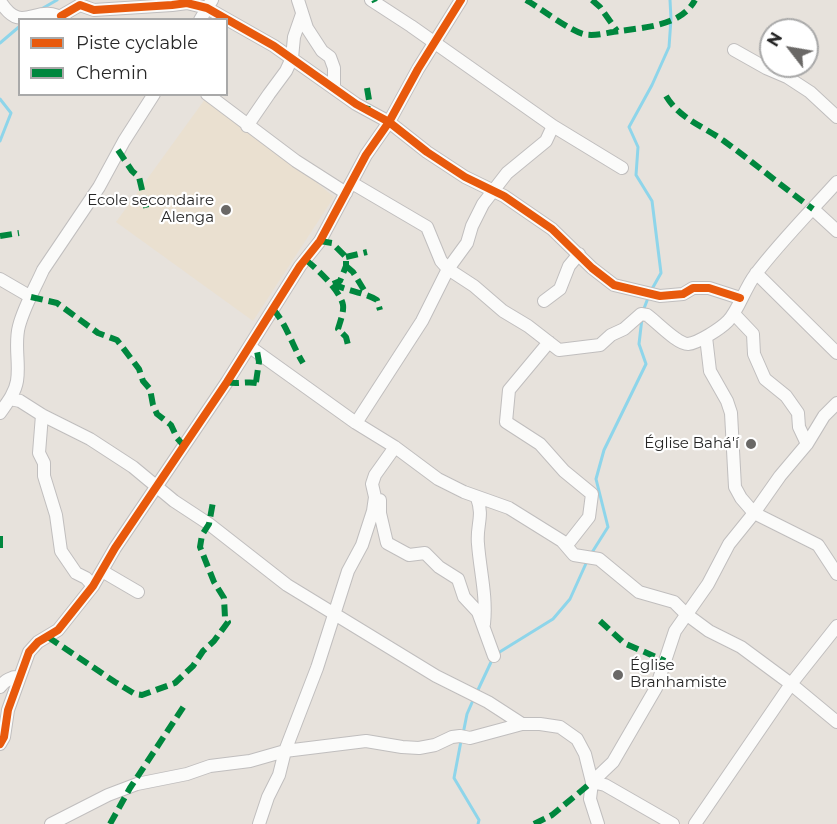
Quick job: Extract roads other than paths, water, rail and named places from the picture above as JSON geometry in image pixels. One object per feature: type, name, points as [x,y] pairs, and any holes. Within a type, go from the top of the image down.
[{"type":"street","points":[[298,0],[307,28],[322,51],[330,57],[334,68],[334,88]]},
{"type":"street","points":[[370,0],[435,42],[553,126],[622,168]]},
{"type":"street","points":[[0,744],[4,737],[4,708],[29,651],[38,642],[58,630],[93,586],[300,266],[320,241],[366,155],[389,122],[418,69],[461,0]]},
{"type":"street","points":[[0,2],[7,12],[14,16],[49,9],[63,18],[80,5],[94,10],[186,3],[210,4],[356,104],[389,122],[427,152],[465,177],[504,195],[552,229],[614,285],[660,296],[683,294],[693,288],[709,288],[741,298]]},
{"type":"street","points":[[201,18],[210,4]]},
{"type":"street","points":[[247,126],[286,71],[292,58],[294,37],[302,14]]},
{"type":"street","points":[[734,50],[787,77],[810,92],[837,117]]},
{"type":"street","points":[[0,413],[10,399],[18,380],[16,346],[19,325],[43,270],[99,187],[124,141],[153,96]]},
{"type":"street","points":[[210,96],[296,161],[428,227],[441,261],[448,269],[474,286],[502,311],[528,326],[559,350],[600,345],[641,314],[647,315],[679,341],[689,344],[706,337],[726,323],[734,314],[756,273],[837,182]]},
{"type":"street","points":[[356,423],[422,321],[448,269],[467,243],[472,226],[483,204],[507,173],[546,141],[553,126]]},
{"type":"street","points":[[813,209],[837,231]]},
{"type":"street","points":[[544,301],[560,289],[569,266],[579,254]]},
{"type":"street","points":[[756,273],[837,353]]},
{"type":"street","points":[[0,279],[31,297]]},
{"type":"street","points":[[734,314],[753,334],[754,354],[765,379],[786,396],[798,413],[799,427],[807,444]]},
{"type":"street","points":[[706,337],[710,371],[731,413],[735,487],[741,498],[754,513],[818,545],[837,574]]},
{"type":"street","points":[[549,342],[509,390],[506,422],[540,444],[564,471],[592,494],[589,518],[567,544]]},
{"type":"street","points":[[250,346],[438,479],[477,498],[492,500],[509,508],[567,544],[574,555],[595,557],[639,592],[674,602],[709,631],[741,647],[837,722]]},
{"type":"street","points":[[10,399],[20,401],[42,415],[90,439],[133,467],[174,501],[209,524],[287,585],[436,676],[488,702],[522,724]]},
{"type":"street","points":[[592,782],[613,762],[656,688],[675,631],[708,584],[729,544],[807,444],[824,416],[837,403]]},
{"type":"street","points":[[42,415],[39,453],[44,463],[44,476],[56,515],[60,551],[76,573],[86,578],[93,586]]},
{"type":"street","points":[[259,824],[317,668],[348,571],[362,545],[373,511],[375,497],[372,484],[375,475],[395,447]]},
{"type":"street","points":[[375,475],[387,543],[409,555],[426,554],[439,567],[458,579],[464,597],[478,612],[494,656]]},
{"type":"street","points":[[477,498],[482,509],[477,540],[484,590],[483,630]]},
{"type":"street","points":[[102,571],[138,592]]},
{"type":"street","points":[[695,824],[791,684],[837,626]]},
{"type":"street","points":[[0,687],[3,682],[20,676]]},
{"type":"street","points":[[51,824],[108,795],[137,784],[176,777],[210,766],[250,761],[285,751],[366,741],[419,748],[435,745],[452,737],[470,738],[522,724],[560,727],[577,739],[585,754],[592,782],[590,800],[598,824]]},
{"type":"street","points":[[592,782],[605,785],[673,824]]},
{"type":"waterway","points":[[38,11],[57,0]]},
{"type":"waterway","points":[[652,289],[661,273],[652,201],[636,175],[638,147],[629,127],[669,47],[670,0]]},
{"type":"waterway","points":[[0,43],[18,28]]},
{"type":"waterway","points":[[0,99],[11,113],[0,141]]},
{"type":"waterway","points":[[643,311],[648,298]]},
{"type":"waterway","points":[[591,554],[608,527],[596,479],[604,450],[646,364],[639,344],[642,318]]},
{"type":"waterway","points":[[498,653],[553,619],[570,599],[588,559]]},
{"type":"waterway","points":[[477,692],[492,660]]},
{"type":"waterway","points":[[463,734],[467,714],[474,698]]},
{"type":"waterway","points":[[461,741],[454,778],[479,820],[478,824]]},
{"type":"place","name":"Ecole secondaire Alenga","points":[[226,210]]},
{"type":"place","name":"Église Bahá'í","points":[[751,444]]},
{"type":"place","name":"Église Branhamiste","points":[[618,675]]}]
